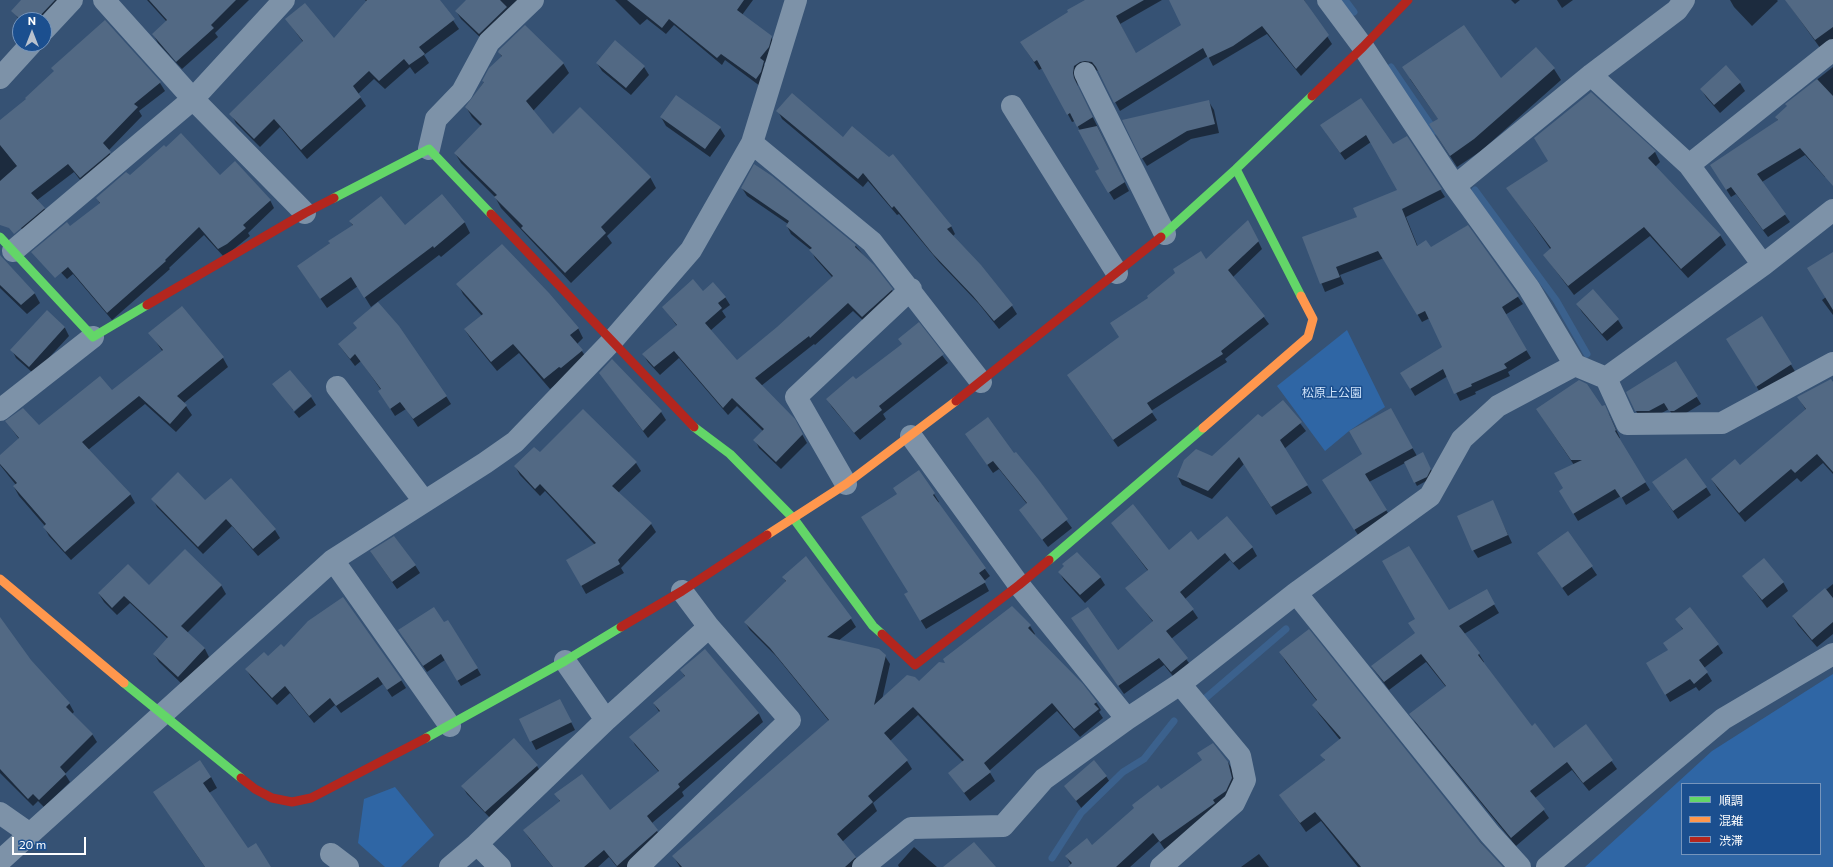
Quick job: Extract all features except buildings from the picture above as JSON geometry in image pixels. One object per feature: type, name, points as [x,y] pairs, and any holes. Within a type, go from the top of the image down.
[{"type":"street","points":[[52,21],[72,0]]},
{"type":"street","points":[[104,0],[193,99],[305,213]]},
{"type":"street","points":[[93,337],[7,244],[193,99],[284,0]]},
{"type":"street","points":[[0,410],[93,337],[305,213],[429,149],[436,119],[462,92],[489,42],[533,0]]},
{"type":"street","points":[[0,861],[333,560],[485,463],[515,442],[612,341],[690,250],[752,143],[796,0]]},
{"type":"street","points":[[1328,0],[1363,47],[1455,186],[1529,288],[1575,366],[1606,378],[1627,424],[1722,424],[1833,363]]},
{"type":"street","points":[[0,579],[163,715],[255,789],[272,798],[292,802],[311,798],[450,726],[565,661],[682,591],[846,484],[981,382],[1165,234],[1236,169],[1363,47],[1408,0]]},
{"type":"street","points":[[1455,186],[1591,75],[1677,10],[1684,0]]},
{"type":"street","points":[[1689,165],[1833,50]]},
{"type":"street","points":[[2,72],[23,52]]},
{"type":"street","points":[[1085,73],[1165,234]]},
{"type":"street","points":[[1591,75],[1689,165],[1763,266]]},
{"type":"street","points":[[1012,106],[1117,273]]},
{"type":"street","points":[[752,143],[872,242],[911,289],[981,382]]},
{"type":"street","points":[[429,149],[697,430],[730,454],[794,518],[873,626],[915,665],[1019,585],[1308,338],[1313,319],[1236,169]]},
{"type":"street","points":[[1606,378],[1763,266],[1833,210]]},
{"type":"street","points":[[846,484],[796,397],[911,289]]},
{"type":"street","points":[[863,867],[911,828],[1003,826],[1044,779],[1127,719],[1180,684],[1296,593],[1430,496],[1462,439],[1498,406],[1575,366]]},
{"type":"street","points":[[337,387],[424,501]]},
{"type":"street","points":[[911,436],[1019,585],[1127,719]]},
{"type":"street","points":[[333,560],[450,726]]},
{"type":"street","points":[[638,867],[790,720],[709,627],[682,591]]},
{"type":"street","points":[[1296,593],[1485,828],[1520,867]]},
{"type":"street","points":[[450,867],[477,844],[606,720],[709,627]]},
{"type":"street","points":[[1547,867],[1722,719],[1833,654]]},
{"type":"street","points":[[565,661],[606,720]]},
{"type":"street","points":[[1161,867],[1234,803],[1245,780],[1240,756],[1180,684]]},
{"type":"street","points":[[0,813],[30,834]]},
{"type":"street","points":[[477,844],[500,867]]},
{"type":"street","points":[[331,854],[348,867]]},
{"type":"green space","name":"松原上公園","points":[[1347,330],[1385,407],[1349,431],[1325,451],[1277,386]]},
{"type":"green space","points":[[1833,674],[1833,867],[1585,867],[1712,751]]},
{"type":"green space","points":[[395,787],[434,835],[401,867],[385,867],[358,843],[364,799]]},
{"type":"waterway","points":[[1345,0],[1354,12]]},
{"type":"waterway","points":[[1391,67],[1435,131]]},
{"type":"waterway","points":[[1475,190],[1556,300],[1587,354]]},
{"type":"waterway","points":[[1201,702],[1286,629]]},
{"type":"waterway","points":[[1052,858],[1081,813],[1123,772],[1144,759],[1174,721]]},
{"type":"traffic: fast","points":[[1161,237],[1236,169],[1312,96]]},
{"type":"traffic: fast","points":[[334,198],[429,149],[491,214]]},
{"type":"traffic: fast","points":[[1236,169],[1301,296]]},
{"type":"traffic: fast","points":[[0,237],[93,337],[147,305]]},
{"type":"traffic: fast","points":[[694,427],[730,454],[794,519],[873,626],[882,634]]},
{"type":"traffic: fast","points":[[1049,560],[1203,428]]},
{"type":"traffic: fast","points":[[426,738],[565,661],[621,627]]},
{"type":"traffic: fast","points":[[124,683],[241,778]]},
{"type":"traffic: slow","points":[[1203,428],[1308,337],[1313,319],[1301,296]]},
{"type":"traffic: slow","points":[[767,535],[846,484],[956,401]]},
{"type":"traffic: slow","points":[[0,579],[124,683]]},
{"type":"traffic: jam","points":[[1312,96],[1363,47],[1408,0]]},
{"type":"traffic: jam","points":[[147,305],[305,213],[334,198]]},
{"type":"traffic: jam","points":[[491,214],[694,427]]},
{"type":"traffic: jam","points":[[956,401],[1161,237]]},
{"type":"traffic: jam","points":[[621,627],[682,591],[767,535]]},
{"type":"traffic: jam","points":[[882,634],[915,665],[1049,560]]},
{"type":"traffic: jam","points":[[241,778],[255,789],[272,798],[292,802],[311,798],[426,738]]}]
